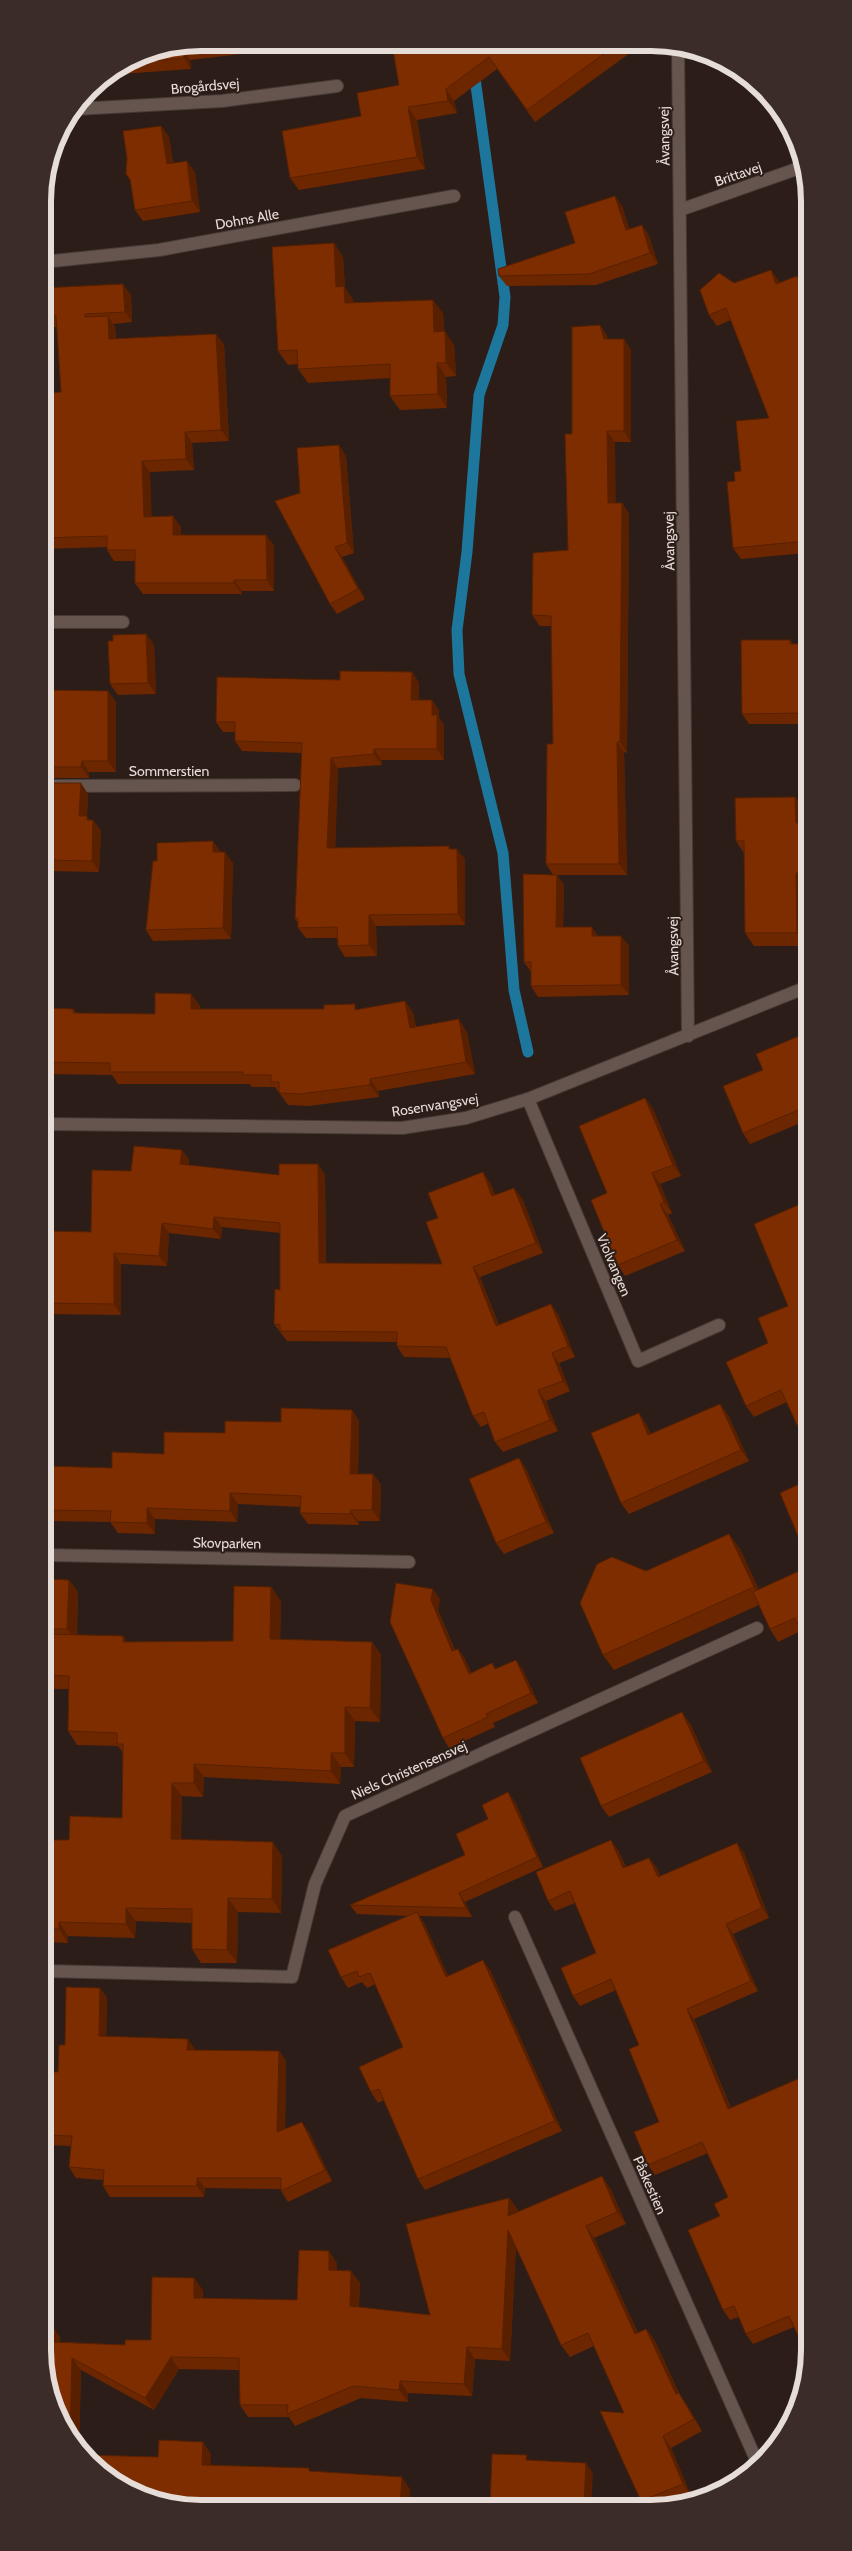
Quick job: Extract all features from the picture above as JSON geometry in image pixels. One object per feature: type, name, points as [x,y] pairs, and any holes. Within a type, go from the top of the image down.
[{"type":"street","name":"Åvangsvej","points":[[678,54],[688,1036]]},
{"type":"street","name":"Brogårdsvej","points":[[83,109],[222,101],[337,86]]},
{"type":"street","name":"Brittavej","points":[[680,210],[797,169]]},
{"type":"street","name":"Dohns Alle","points":[[52,261],[159,250],[454,196]]},
{"type":"street","points":[[52,622],[123,622]]},
{"type":"street","name":"Sommerstien","points":[[52,786],[295,785]]},
{"type":"street","name":"Rosenvangsvej","points":[[52,1124],[402,1128],[466,1118],[528,1099],[801,990]]},
{"type":"street","name":"Violvangen","points":[[528,1099],[638,1361],[719,1325]]},
{"type":"street","name":"Skovparken","points":[[51,1555],[409,1562]]},
{"type":"street","name":"Niels Christensensvej","points":[[51,1971],[292,1977],[315,1884],[345,1816],[757,1628]]},
{"type":"street","name":"Påskestien","points":[[515,1918],[755,2458]]},
{"type":"building","points":[[393,51],[445,51],[445,53],[449,51],[608,51],[527,110],[489,57],[446,89],[448,101],[408,107],[417,157],[290,178],[282,131],[361,116],[357,93],[399,85]]},
{"type":"building","points":[[183,53],[184,58],[148,61],[162,56]]},
{"type":"building","points":[[161,126],[167,164],[187,161],[192,201],[135,210],[130,179],[126,174],[127,158],[123,131]]},
{"type":"building","points":[[615,196],[626,230],[642,225],[650,253],[589,274],[499,276],[498,269],[575,243],[565,212]]},
{"type":"building","points":[[334,243],[336,287],[344,286],[345,303],[433,300],[434,332],[445,331],[446,363],[437,363],[438,394],[390,396],[390,364],[298,369],[297,350],[278,351],[272,247]]},
{"type":"building","points":[[771,270],[776,284],[797,276],[801,286],[801,542],[733,548],[727,482],[735,481],[734,472],[741,471],[736,421],[769,418],[726,308],[709,315],[700,290],[719,273],[734,283]]},
{"type":"building","points":[[123,284],[125,312],[85,314],[85,317],[108,316],[109,339],[216,334],[221,430],[185,432],[186,459],[142,461],[144,517],[173,516],[173,535],[266,535],[267,580],[234,580],[234,583],[135,583],[135,550],[107,550],[107,536],[52,538],[52,393],[61,392],[56,316],[52,316],[52,288]]},
{"type":"building","points":[[600,325],[604,339],[624,339],[624,431],[607,431],[608,503],[622,503],[620,742],[617,742],[619,864],[546,864],[547,744],[553,744],[551,616],[532,615],[533,553],[568,550],[565,434],[572,434],[572,327]]},
{"type":"building","points":[[339,445],[347,543],[335,547],[358,589],[330,604],[275,501],[300,493],[297,448]]},
{"type":"building","points":[[146,634],[148,683],[110,684],[108,641],[113,641],[113,635]]},
{"type":"building","points":[[741,640],[790,640],[790,644],[801,644],[801,713],[742,714]]},
{"type":"building","points":[[340,671],[412,672],[411,700],[432,700],[432,715],[437,715],[437,749],[374,749],[374,754],[331,758],[327,848],[449,846],[449,849],[457,849],[458,914],[369,915],[369,945],[338,946],[337,927],[298,928],[298,918],[295,919],[302,743],[235,741],[235,722],[216,722],[217,677],[340,680]]},
{"type":"building","points":[[52,690],[108,691],[108,761],[82,761],[81,767],[52,767]]},
{"type":"building","points":[[52,783],[81,783],[79,816],[87,816],[87,820],[93,820],[92,861],[52,860]]},
{"type":"building","points":[[795,797],[796,823],[801,823],[801,873],[796,873],[797,933],[745,933],[744,841],[736,841],[735,798]]},
{"type":"building","points":[[213,841],[213,852],[225,852],[223,928],[146,930],[153,861],[157,861],[157,843]]},
{"type":"building","points":[[523,874],[557,875],[556,927],[592,927],[592,936],[621,936],[621,985],[531,986],[531,962],[524,962]]},
{"type":"building","points":[[155,993],[191,994],[191,1009],[324,1009],[324,1005],[355,1004],[355,1010],[405,1001],[410,1028],[459,1019],[466,1062],[370,1079],[370,1085],[300,1094],[279,1093],[279,1082],[271,1082],[271,1075],[243,1075],[243,1072],[110,1072],[110,1063],[52,1062],[52,1008],[73,1009],[73,1013],[155,1014]]},
{"type":"building","points":[[801,1035],[801,1109],[743,1133],[723,1086],[763,1070],[756,1054]]},
{"type":"building","points":[[645,1098],[673,1165],[652,1173],[664,1202],[660,1204],[677,1240],[618,1265],[591,1200],[607,1193],[579,1126]]},
{"type":"building","points":[[134,1146],[182,1150],[180,1164],[279,1175],[279,1164],[318,1164],[319,1263],[442,1264],[426,1222],[438,1218],[428,1193],[483,1172],[492,1196],[514,1188],[536,1243],[473,1267],[496,1326],[551,1304],[568,1346],[552,1353],[563,1381],[538,1390],[550,1420],[495,1442],[484,1412],[473,1416],[446,1347],[397,1346],[397,1332],[280,1331],[280,1325],[274,1324],[275,1289],[280,1290],[280,1223],[214,1217],[213,1229],[162,1223],[159,1256],[114,1253],[114,1304],[51,1303],[52,1231],[91,1232],[92,1170],[131,1171]]},
{"type":"building","points":[[801,1204],[800,1423],[797,1425],[781,1390],[746,1406],[726,1362],[768,1343],[758,1318],[788,1306],[754,1224]]},
{"type":"building","points":[[720,1404],[741,1450],[621,1503],[591,1433],[639,1413],[648,1435]]},
{"type":"building","points":[[281,1408],[352,1410],[350,1474],[373,1474],[372,1510],[350,1510],[351,1514],[300,1513],[301,1496],[230,1493],[230,1511],[147,1508],[147,1523],[110,1522],[111,1511],[51,1510],[51,1466],[112,1468],[112,1452],[164,1454],[164,1432],[225,1433],[225,1421],[281,1422]]},
{"type":"building","points":[[519,1458],[546,1522],[496,1543],[469,1479]]},
{"type":"building","points":[[800,1484],[800,1542],[780,1493]]},
{"type":"building","points":[[729,1534],[754,1587],[603,1655],[580,1603],[597,1564],[612,1557],[646,1571]]},
{"type":"building","points":[[800,1570],[800,1631],[795,1618],[770,1629],[753,1592]]},
{"type":"building","points":[[51,1579],[69,1580],[67,1629],[51,1629]]},
{"type":"building","points":[[396,1583],[433,1589],[431,1600],[452,1651],[458,1649],[469,1674],[492,1663],[495,1669],[516,1660],[531,1693],[486,1714],[488,1717],[443,1738],[390,1622]]},
{"type":"building","points":[[234,1586],[271,1587],[270,1639],[372,1642],[370,1708],[345,1707],[345,1753],[331,1753],[331,1771],[194,1764],[194,1783],[172,1783],[171,1839],[273,1842],[272,1899],[228,1898],[227,1950],[192,1949],[192,1909],[126,1908],[126,1924],[59,1922],[59,1929],[51,1928],[51,1840],[69,1840],[70,1816],[122,1818],[123,1744],[117,1744],[117,1733],[68,1731],[69,1676],[51,1675],[51,1634],[123,1636],[123,1642],[233,1641]]},
{"type":"building","points":[[682,1712],[704,1761],[601,1806],[580,1758]]},
{"type":"building","points":[[508,1792],[537,1857],[459,1893],[466,1908],[350,1905],[465,1855],[456,1834],[488,1819],[482,1805]]},
{"type":"building","points":[[611,1840],[623,1868],[649,1858],[658,1877],[737,1843],[762,1908],[726,1924],[751,1981],[687,2009],[728,2109],[798,2079],[800,2083],[800,2340],[789,2316],[746,2334],[734,2306],[723,2310],[688,2230],[720,2216],[714,2204],[728,2197],[702,2142],[648,2165],[634,2132],[659,2122],[629,2049],[639,2045],[611,1979],[573,1996],[561,1968],[596,1953],[570,1891],[548,1901],[536,1872]]},
{"type":"building","points":[[417,1912],[446,1977],[483,1960],[555,2121],[418,2179],[379,2089],[371,2092],[359,2067],[403,2047],[370,1973],[359,1977],[357,1971],[341,1977],[328,1950]]},
{"type":"building","points":[[66,1987],[100,1988],[99,2036],[188,2039],[187,2050],[279,2051],[277,2132],[302,2122],[325,2170],[281,2191],[281,2178],[197,2178],[197,2186],[103,2186],[104,2170],[69,2167],[72,2136],[51,2135],[51,2072],[58,2072],[59,2045],[65,2045]]},
{"type":"building","points":[[602,2176],[617,2212],[586,2226],[635,2334],[646,2329],[676,2394],[679,2393],[694,2419],[663,2436],[683,2484],[641,2500],[600,2411],[624,2413],[588,2333],[561,2345],[508,2230],[502,2349],[467,2347],[464,2384],[400,2381],[399,2390],[353,2386],[287,2414],[288,2405],[240,2405],[239,2358],[171,2357],[145,2398],[72,2358],[70,2423],[56,2389],[51,2342],[125,2345],[125,2340],[151,2340],[152,2277],[194,2278],[194,2298],[297,2300],[299,2250],[329,2251],[329,2270],[351,2271],[350,2306],[430,2315],[406,2224],[509,2198],[508,2216]]},
{"type":"building","points":[[159,2440],[203,2442],[202,2465],[309,2468],[309,2471],[402,2477],[400,2500],[201,2500],[172,2497],[162,2495],[126,2480],[94,2455],[158,2457]]},
{"type":"building","points":[[492,2454],[527,2455],[526,2460],[586,2463],[584,2500],[490,2500]]},
{"type":"waterway","points":[[474,71],[505,297],[503,325],[479,395],[467,552],[457,630],[459,674],[503,853],[514,990],[528,1052]]}]
